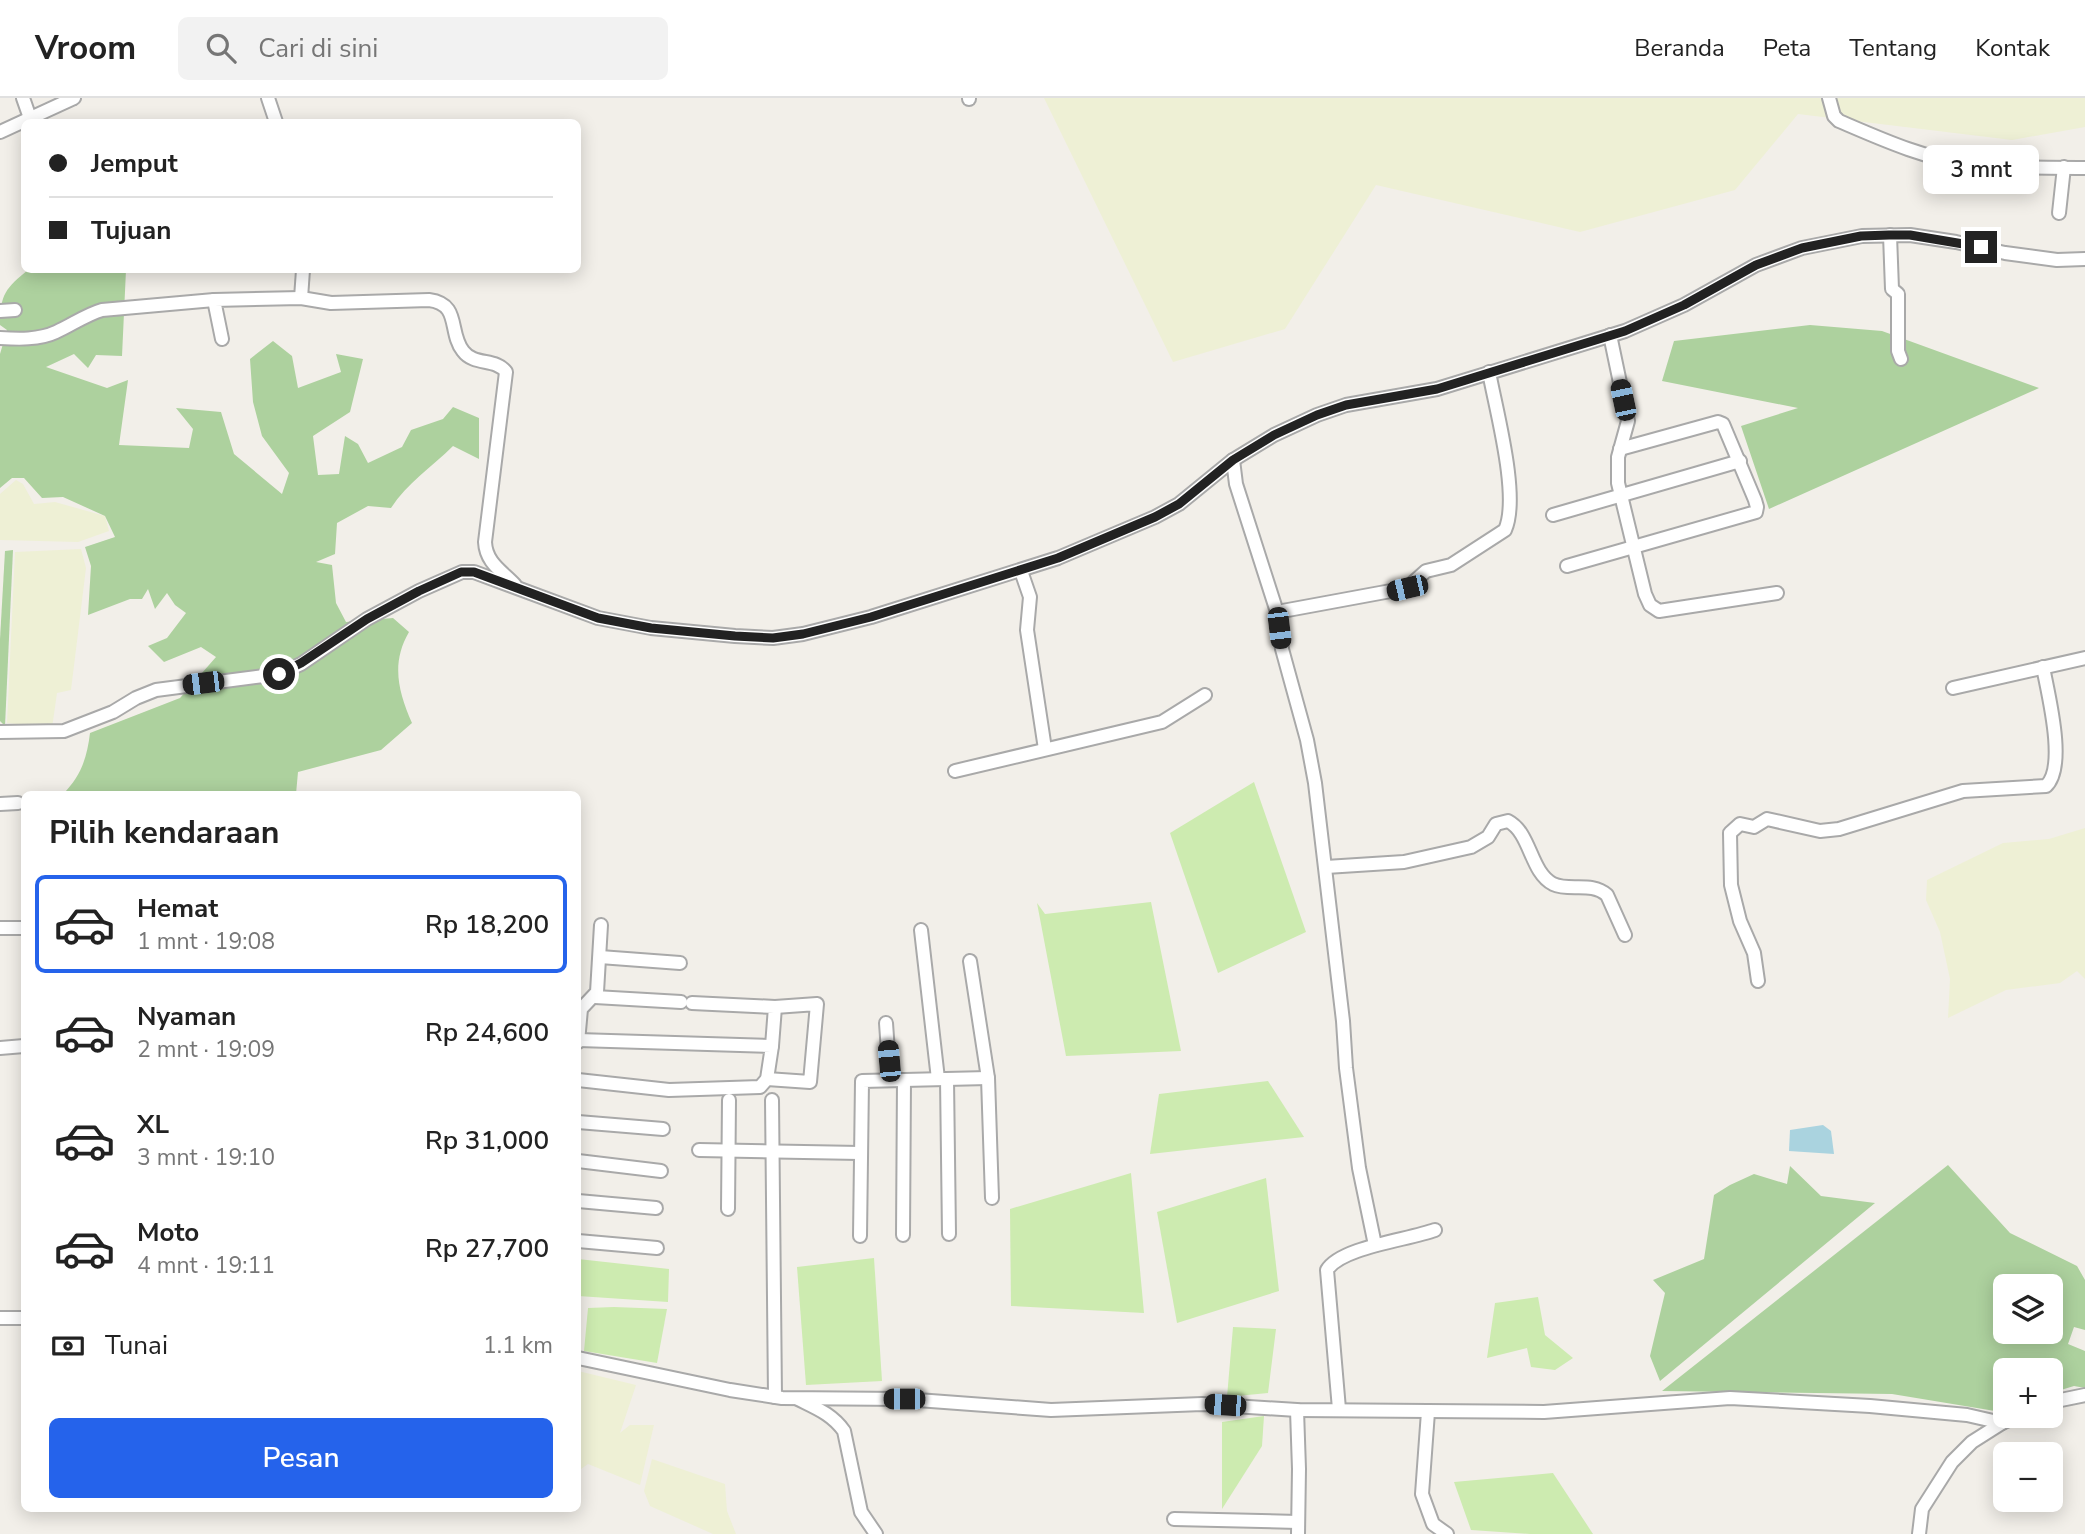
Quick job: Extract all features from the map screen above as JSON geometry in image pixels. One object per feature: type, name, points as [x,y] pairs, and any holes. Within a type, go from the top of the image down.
[{"type":"street","points":[[23,98],[30,118],[74,98]]},
{"type":"street","points":[[268,98],[275,119]]},
{"type":"street","points":[[1829,98],[1839,121],[1878,139],[1914,150],[1973,165],[2085,168]]},
{"type":"street","points":[[0,132],[21,122]]},
{"type":"street","points":[[2059,213],[2064,167]]},
{"type":"street","points":[[1889,235],[1892,289],[1898,294],[1897,331],[1901,359]]},
{"type":"street","points":[[0,732],[64,731],[113,712],[135,698],[156,690],[279,674],[301,663],[377,613],[461,572],[474,572],[598,618],[651,628],[773,638],[803,634],[871,617],[1021,571],[1155,517],[1179,504],[1233,460],[1274,435],[1331,409],[1437,389],[1610,335],[1660,317],[1756,265],[1802,248],[1861,236],[1910,235],[2005,253],[2085,259]]},
{"type":"street","points":[[301,299],[303,273]]},
{"type":"street","points":[[0,338],[39,337],[55,333],[102,310],[214,300],[301,299],[331,303],[435,300],[444,304],[449,310],[458,344],[464,353],[473,361],[503,368],[507,379],[491,480],[485,552],[489,560],[518,588]]},
{"type":"street","points":[[214,300],[222,339]]},
{"type":"street","points":[[0,311],[15,310]]},
{"type":"street","points":[[1610,335],[1628,421],[1616,468],[1620,494],[1650,605],[1659,611],[1777,593]]},
{"type":"street","points":[[1277,612],[1407,588],[1426,571],[1451,565],[1505,530],[1510,512],[1506,458],[1489,372]]},
{"type":"street","points":[[1567,566],[1756,512],[1757,507],[1740,461],[1723,424],[1718,422],[1620,449]]},
{"type":"street","points":[[1233,460],[1242,507],[1277,612],[1288,675],[1307,740],[1326,867],[1359,1168],[1375,1245]]},
{"type":"street","points":[[1553,515],[1740,461]]},
{"type":"street","points":[[1021,571],[1030,597],[1027,630],[1045,749]]},
{"type":"street","points":[[1953,688],[2085,658]]},
{"type":"street","points":[[1758,981],[1754,953],[1740,921],[1731,886],[1732,829],[1740,824],[1754,827],[1767,819],[1820,831],[1839,829],[1963,791],[2046,786],[2053,780],[2056,746],[2043,667]]},
{"type":"street","points":[[955,771],[1162,722],[1205,695]]},
{"type":"street","points":[[0,804],[18,803]]},
{"type":"street","points":[[1326,867],[1404,862],[1471,846],[1488,837],[1496,824],[1508,821],[1521,834],[1549,881],[1557,885],[1589,887],[1607,895],[1625,935]]},
{"type":"street","points":[[581,1024],[585,1001],[598,984],[601,925]]},
{"type":"street","points":[[0,928],[21,928]]},
{"type":"street","points":[[922,930],[943,1079],[948,1234]]},
{"type":"street","points":[[600,957],[680,963]]},
{"type":"street","points":[[970,961],[988,1078],[992,1198]]},
{"type":"street","points":[[585,1001],[686,1002],[775,1007],[817,1004],[810,1082],[767,1079]]},
{"type":"street","points":[[581,1080],[669,1090],[760,1087],[767,1079],[775,1007]]},
{"type":"street","points":[[886,1023],[897,1080],[903,1235]]},
{"type":"street","points":[[581,1041],[772,1046]]},
{"type":"street","points":[[0,1048],[21,1046]]},
{"type":"street","points":[[860,1236],[862,1081],[988,1078]]},
{"type":"street","points":[[728,1209],[729,1100]]},
{"type":"street","points":[[772,1100],[775,1397]]},
{"type":"street","points":[[581,1122],[663,1129]]},
{"type":"street","points":[[699,1150],[860,1153]]},
{"type":"street","points":[[581,1161],[662,1171]]},
{"type":"street","points":[[581,1201],[656,1208]]},
{"type":"street","points":[[1339,1409],[1327,1270],[1331,1263],[1345,1255],[1435,1230]]},
{"type":"street","points":[[581,1241],[657,1248]]},
{"type":"street","points":[[0,1318],[21,1318]]},
{"type":"street","points":[[581,1359],[775,1397],[904,1399],[1051,1410],[1202,1404],[1297,1410],[1544,1412],[1730,1398],[1898,1408],[1968,1415],[1993,1421]]},
{"type":"street","points":[[2063,1400],[2085,1395]]},
{"type":"street","points":[[795,1398],[827,1413],[844,1431],[861,1513],[876,1534]]},
{"type":"street","points":[[1174,1519],[1298,1528],[1297,1410]]},
{"type":"street","points":[[1428,1412],[1422,1494],[1433,1524],[1447,1534]]},
{"type":"street","points":[[1919,1534],[1922,1509],[1952,1462],[1972,1442],[1994,1428]]},
{"type":"green space","points":[[1044,98],[2085,98],[2085,127],[2012,140],[1798,114],[1735,190],[1580,232],[1376,185],[1285,329],[1173,362]]},
{"type":"green space","points":[[24,273],[126,273],[122,356],[96,355],[88,368],[74,354],[46,367],[107,388],[128,380],[119,445],[189,448],[193,429],[176,408],[221,412],[234,454],[282,494],[289,473],[262,436],[253,402],[250,359],[273,341],[292,356],[298,388],[341,372],[336,354],[363,359],[350,412],[313,436],[318,475],[339,474],[345,436],[358,444],[368,463],[402,447],[411,430],[443,419],[453,407],[479,418],[479,459],[453,446],[412,483],[391,508],[368,506],[337,523],[335,554],[316,562],[332,565],[336,603],[346,622],[393,618],[409,632],[400,655],[398,677],[412,723],[381,750],[298,772],[296,791],[65,791],[82,766],[90,733],[180,698],[216,657],[201,647],[164,662],[148,646],[167,638],[186,613],[175,605],[167,593],[155,609],[148,589],[142,599],[130,599],[88,615],[91,566],[85,547],[115,537],[105,516],[63,497],[42,498],[24,478],[12,478],[0,488],[0,354],[7,330],[0,325],[1,306],[14,282]]},
{"type":"green space","points":[[1810,325],[1882,331],[2039,388],[1769,509],[1741,426],[1798,408],[1662,381],[1674,341]]},
{"type":"green space","points":[[16,480],[23,484],[34,504],[55,502],[105,516],[109,531],[78,542],[0,540],[0,494]]},
{"type":"green space","points":[[81,549],[86,568],[71,690],[57,693],[52,728],[7,723],[15,552]]},
{"type":"green space","points":[[13,550],[5,726],[0,721],[0,639],[5,551]]},
{"type":"green space","points":[[1254,782],[1306,932],[1218,973],[1170,833]]},
{"type":"green space","points":[[2085,828],[2085,979],[2077,971],[2060,983],[2006,990],[1948,1018],[1950,979],[1940,932],[1926,900],[1927,880],[2003,843],[2049,839]]},
{"type":"green space","points":[[1151,902],[1181,1051],[1066,1056],[1037,903],[1045,914]]},
{"type":"green space","points":[[1268,1081],[1304,1137],[1150,1154],[1159,1094]]},
{"type":"green space","points":[[1948,1165],[2010,1233],[2077,1266],[2085,1280],[2085,1330],[2074,1327],[2068,1344],[2085,1351],[2085,1388],[2074,1386],[2063,1389],[2063,1358],[1993,1358],[1993,1411],[1892,1394],[1662,1391]]},
{"type":"green space","points":[[1790,1166],[1821,1196],[1875,1203],[1660,1381],[1650,1356],[1665,1293],[1653,1280],[1704,1259],[1714,1195],[1754,1174],[1787,1184]]},
{"type":"green space","points":[[1131,1173],[1144,1313],[1011,1306],[1010,1209]]},
{"type":"green space","points":[[1266,1178],[1279,1291],[1177,1323],[1157,1212]]},
{"type":"green space","points":[[874,1258],[882,1381],[806,1385],[797,1267]]},
{"type":"green space","points":[[581,1259],[669,1269],[668,1302],[581,1296]]},
{"type":"green space","points":[[1538,1297],[1545,1335],[1573,1358],[1555,1370],[1531,1367],[1527,1348],[1487,1358],[1495,1303]]},
{"type":"green space","points":[[588,1308],[667,1309],[657,1363],[584,1351]]},
{"type":"green space","points":[[1233,1327],[1276,1329],[1268,1393],[1227,1397]]},
{"type":"green space","points":[[581,1372],[636,1385],[620,1433],[630,1425],[654,1425],[640,1485],[588,1464],[581,1469]]},
{"type":"green space","points":[[1264,1416],[1262,1446],[1222,1509],[1222,1422]]},
{"type":"green space","points":[[652,1459],[725,1484],[727,1511],[736,1534],[713,1534],[650,1506],[644,1491]]},
{"type":"green space","points":[[1553,1473],[1593,1534],[1471,1530],[1454,1482]]},
{"type":"water","points":[[1823,1125],[1831,1131],[1834,1154],[1789,1151],[1790,1130]]},
{"type":"route","points":[[279,674],[301,663],[367,619],[461,572],[474,572],[598,618],[651,628],[773,638],[803,634],[871,617],[1058,558],[1155,517],[1179,504],[1233,460],[1274,435],[1331,409],[1437,389],[1625,331],[1684,305],[1756,265],[1802,248],[1861,236],[1889,235],[1910,235],[1981,247]]}]
